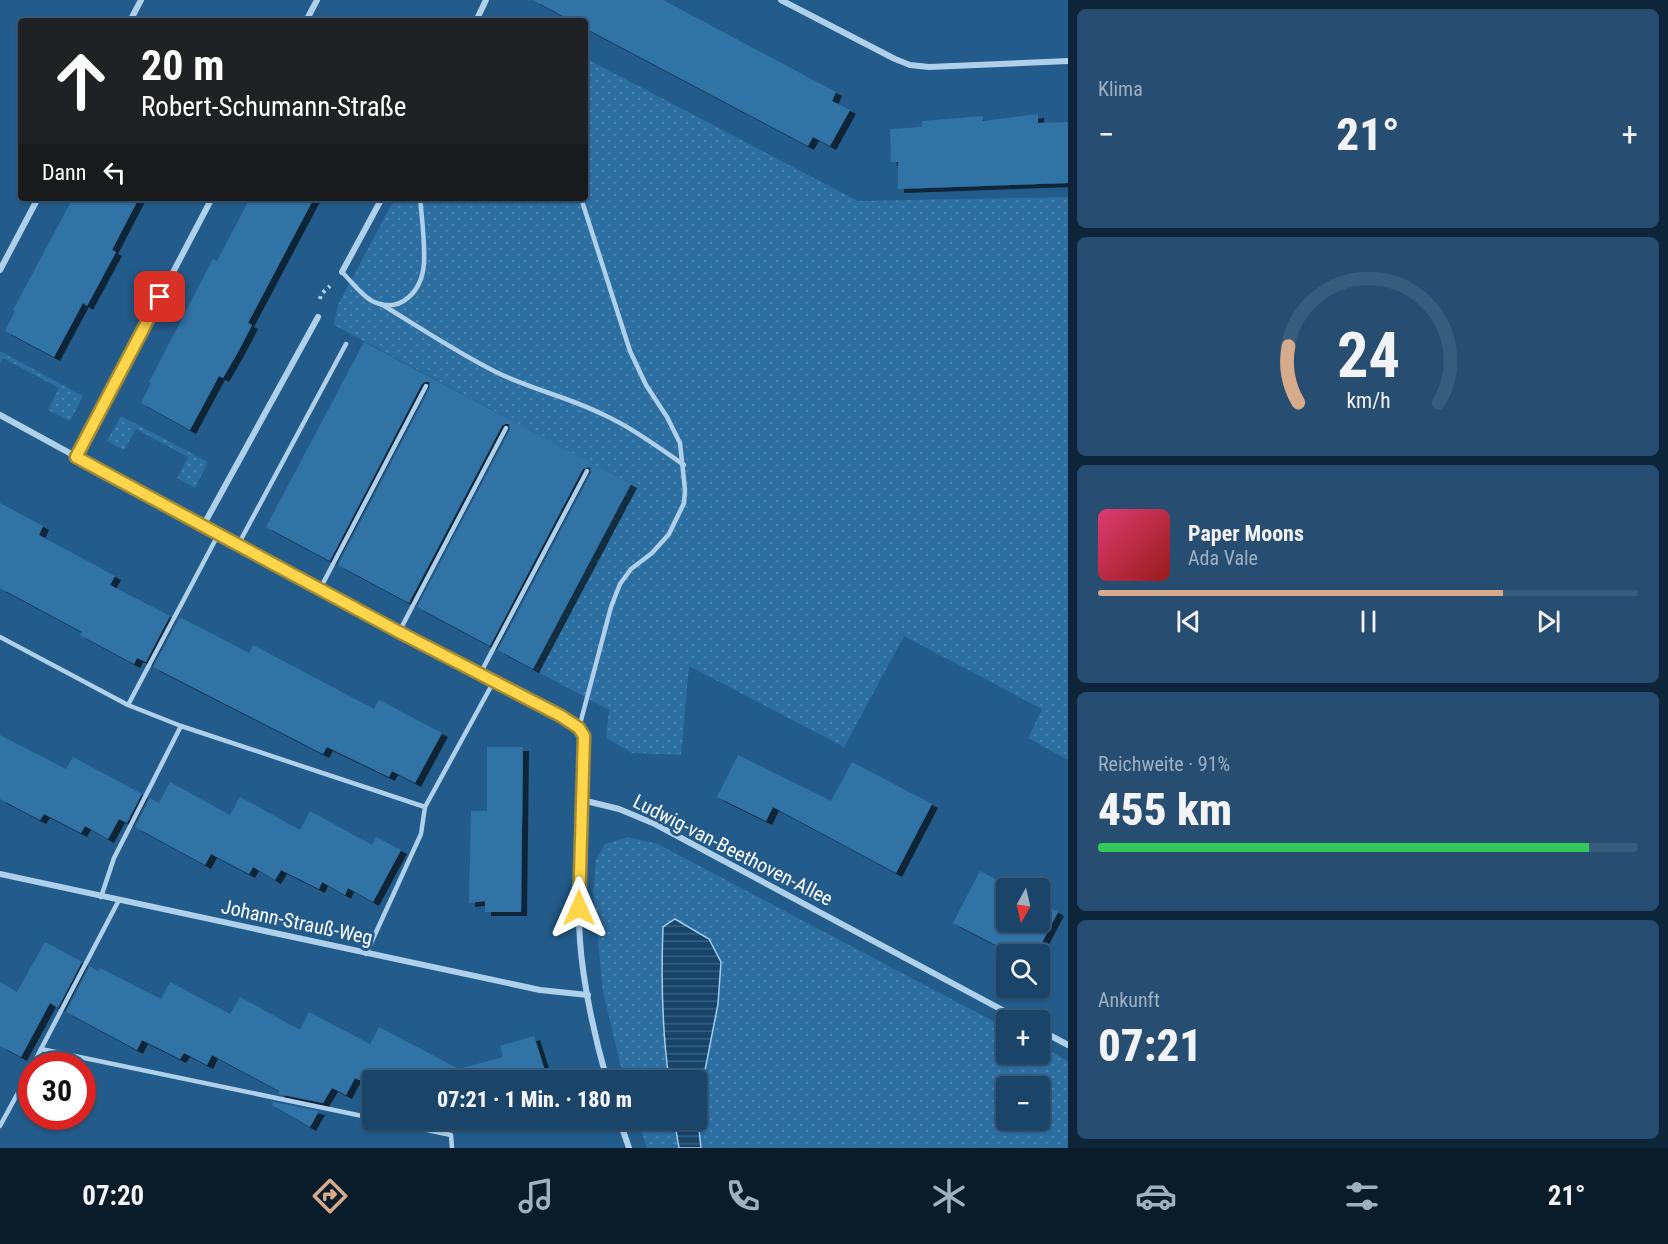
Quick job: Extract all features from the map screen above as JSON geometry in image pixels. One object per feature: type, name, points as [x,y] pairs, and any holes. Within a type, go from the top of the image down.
[{"type":"street","points":[[132,18],[141,0]]},
{"type":"street","points":[[308,18],[317,0]]},
{"type":"street","points":[[477,18],[486,0]]},
{"type":"street","points":[[781,0],[910,66],[1068,61]]},
{"type":"street","points":[[0,270],[36,201]]},
{"type":"street","points":[[76,457],[210,201]]},
{"type":"street","points":[[342,272],[380,201]]},
{"type":"street","points":[[203,526],[318,316]]},
{"type":"street","points":[[0,416],[399,632],[561,716],[579,728],[584,736],[579,891],[580,933],[588,995],[606,1070]]},
{"type":"street","name":"Ludwig-van-Beethoven-Allee","points":[[582,800],[619,809],[655,824],[1002,1010]]},
{"type":"street","name":"Johann-Strauß-Weg","points":[[0,874],[540,990],[588,995]]},
{"type":"street","points":[[1050,1035],[1068,1045]]},
{"type":"street","points":[[623,1130],[629,1148]]},
{"type":"lane","points":[[381,304],[403,303],[411,297],[420,283],[424,264],[420,201]]},
{"type":"lane","points":[[579,728],[620,584],[631,569],[652,553],[669,534],[684,502],[684,465],[680,443],[667,417],[646,385],[630,351],[582,201]]},
{"type":"lane","points":[[342,272],[370,300],[381,304],[461,353],[536,389],[603,414],[684,465]]},
{"type":"lane","points":[[238,545],[346,344]]},
{"type":"lane","points":[[320,589],[426,386]]},
{"type":"lane","points":[[399,632],[507,428]]},
{"type":"lane","points":[[480,674],[587,471]]},
{"type":"lane","points":[[128,705],[218,535]]},
{"type":"lane","points":[[0,637],[128,705],[181,726],[425,807]]},
{"type":"lane","points":[[366,954],[421,834],[425,807],[494,681]]},
{"type":"lane","points":[[101,897],[114,858],[181,726]]},
{"type":"lane","points":[[119,900],[41,1050],[362,1117]]},
{"type":"lane","points":[[0,1126],[18,1092]]},
{"type":"lane","points":[[427,1130],[451,1135],[452,1148]]},
{"type":"path","points":[[318,316],[316,308],[321,294],[342,272]]},
{"type":"shaded area","points":[[588,60],[858,201],[1068,197],[1068,760],[1028,738],[1042,709],[904,636],[844,747],[689,666],[681,755],[632,753],[606,738],[609,710],[533,669],[631,484],[334,325],[338,305],[393,201],[588,201]]},
{"type":"shaded area","points":[[0,351],[83,396],[70,421],[48,410],[59,388],[3,358],[0,363]]},
{"type":"shaded area","points":[[121,416],[208,462],[195,488],[177,478],[188,457],[136,429],[124,450],[107,441]]},
{"type":"shaded area","points":[[628,837],[658,844],[996,1023],[996,1064],[1050,1064],[1050,1051],[1068,1061],[1068,1148],[647,1148],[641,1130],[707,1130],[707,1070],[622,1070],[603,991],[593,893],[596,860],[605,844]]},
{"type":"shaded area","points":[[675,919],[709,939],[721,962],[718,1004],[705,1070],[668,1070],[663,1004],[663,927]]},
{"type":"shaded area","points":[[676,1130],[699,1130],[701,1148],[679,1148]]},
{"type":"building","points":[[533,0],[663,0],[836,92],[832,101],[850,110],[830,146],[813,137],[808,146],[588,30],[588,18],[566,18]]},
{"type":"building","points":[[1038,114],[1038,123],[1068,122],[1068,183],[898,189],[898,162],[891,162],[890,129],[922,127],[922,121],[983,116],[983,121]]},
{"type":"building","points":[[71,201],[137,201],[112,250],[116,252],[87,306],[83,303],[54,357],[5,331],[15,311],[13,310]]},
{"type":"building","points":[[248,201],[312,201],[248,323],[252,325],[238,352],[223,378],[219,376],[190,430],[141,403],[151,383],[149,382],[213,259],[217,261]]},
{"type":"building","points":[[364,342],[631,484],[533,669],[498,650],[591,473],[590,467],[583,469],[490,646],[417,607],[510,430],[509,424],[502,426],[409,603],[338,565],[430,388],[429,382],[422,384],[330,561],[266,527]]},
{"type":"building","points":[[0,503],[43,526],[39,535],[115,576],[110,585],[170,616],[146,662],[137,658],[134,664],[80,635],[82,632],[0,588]]},
{"type":"building","points":[[180,617],[249,653],[253,645],[374,709],[379,700],[442,733],[415,783],[392,771],[389,777],[327,747],[323,754],[153,667]]},
{"type":"building","points":[[0,735],[66,769],[73,757],[142,794],[127,823],[119,819],[108,839],[85,826],[81,833],[44,814],[40,820],[0,799]]},
{"type":"building","points":[[487,747],[523,747],[521,912],[485,912],[485,901],[469,903],[471,811],[487,811]]},
{"type":"building","points":[[738,755],[831,801],[852,762],[932,804],[896,873],[773,807],[766,821],[717,797]]},
{"type":"building","points":[[170,782],[230,815],[240,797],[300,830],[310,811],[372,845],[376,837],[401,850],[373,902],[348,888],[345,895],[322,882],[319,889],[281,870],[275,880],[253,867],[249,874],[211,854],[205,865],[135,827],[150,798],[159,803]]},
{"type":"building","points":[[980,871],[996,880],[996,932],[1048,932],[1041,944],[996,945],[953,923]]},
{"type":"building","points":[[1050,908],[1058,912],[1050,927]]},
{"type":"building","points":[[45,942],[82,962],[58,1008],[50,1003],[24,1052],[18,1052],[18,1055],[0,1046],[0,982],[17,992]]},
{"type":"building","points":[[90,966],[98,971],[100,968],[161,999],[170,982],[230,1014],[240,997],[300,1030],[309,1012],[370,1044],[379,1027],[459,1069],[503,1057],[500,1046],[534,1036],[545,1070],[362,1070],[362,1080],[355,1078],[346,1095],[332,1088],[323,1103],[278,1094],[279,1091],[212,1055],[207,1065],[184,1053],[180,1059],[142,1040],[137,1050],[66,1012]]},
{"type":"building","points":[[273,1102],[319,1111],[310,1127],[272,1105]]},
{"type":"route","points":[[160,297],[76,457],[399,632],[561,716],[579,728],[584,736],[579,908]]}]
